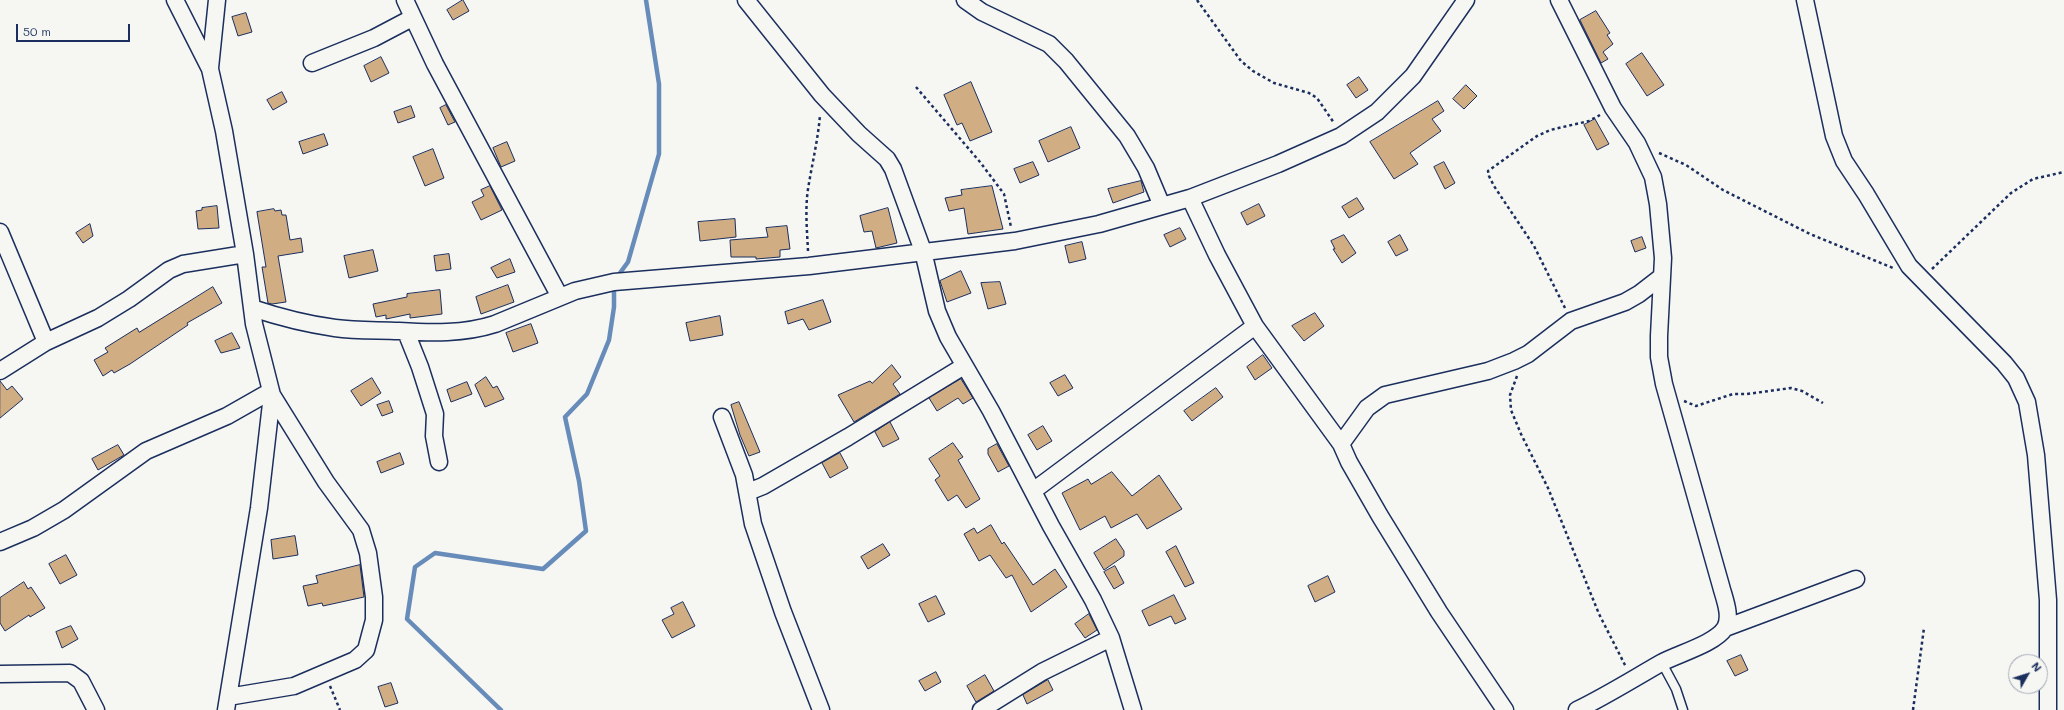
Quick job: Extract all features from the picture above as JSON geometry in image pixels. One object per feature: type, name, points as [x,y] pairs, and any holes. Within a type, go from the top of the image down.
[{"type":"street","points":[[175,0],[210,69],[224,131],[245,254],[252,308],[272,393],[326,482],[360,530],[368,553],[374,597],[374,620],[371,638],[366,650],[355,660],[326,674],[294,686],[227,703],[259,508],[272,393]]},
{"type":"street","points":[[210,69],[217,0]]},
{"type":"street","points":[[405,0],[412,18],[508,202],[544,264],[560,297]]},
{"type":"street","points":[[746,0],[822,95],[859,134],[887,159],[893,169],[923,251],[937,311],[948,337],[1093,600],[1111,638],[1133,710]]},
{"type":"street","points":[[966,0],[982,12],[1049,44],[1066,61],[1128,136],[1146,168],[1162,206]]},
{"type":"street","points":[[252,308],[285,319],[335,328],[426,334],[482,328],[560,297],[592,286],[614,282],[809,266],[1015,241],[1099,224],[1190,198],[1278,164],[1341,136],[1377,112],[1413,76],[1466,0]]},
{"type":"street","points":[[1559,0],[1614,108],[1637,143],[1653,177],[1658,204],[1663,258],[1659,343],[1664,384],[1721,586],[1728,619],[1725,628],[1718,636],[1662,663],[1577,710]]},
{"type":"street","points":[[1805,0],[1834,136],[1844,161],[1909,266],[2004,363],[2016,378],[2027,402],[2036,454],[2048,600],[2048,710]]},
{"type":"street","points":[[312,63],[374,38],[412,18]]},
{"type":"street","points":[[1190,198],[1217,255],[1255,326],[1341,444],[1349,462],[1369,496],[1439,612],[1500,708]]},
{"type":"street","points":[[0,232],[4,254],[46,342]]},
{"type":"street","points":[[0,371],[46,342],[58,338],[104,314],[169,270],[183,264],[245,254]]},
{"type":"street","points":[[1341,444],[1367,408],[1385,394],[1488,372],[1528,354],[1571,321],[1625,302],[1639,294],[1661,277]]},
{"type":"street","points":[[1032,491],[1255,326]]},
{"type":"street","points":[[406,332],[436,414],[434,436],[439,462]]},
{"type":"street","points":[[748,492],[763,486],[848,437],[964,366]]},
{"type":"street","points":[[0,542],[33,528],[64,510],[146,451],[227,416],[272,393]]},
{"type":"street","points":[[722,417],[744,475],[753,524],[758,539],[783,612],[821,710]]},
{"type":"street","points":[[1725,628],[1856,579]]},
{"type":"street","points":[[981,710],[1042,672],[1111,638]]},
{"type":"street","points":[[0,674],[70,673],[81,681],[96,710]]},
{"type":"lane","points":[[1662,663],[1676,689],[1683,710]]},
{"type":"path","points":[[1196,0],[1241,60],[1254,71],[1274,83],[1309,93],[1317,98],[1341,136]]},
{"type":"path","points":[[916,87],[980,162],[1004,194],[1015,241]]},
{"type":"path","points":[[809,266],[807,224],[808,190],[818,142],[822,95]]},
{"type":"path","points":[[1571,321],[1534,246],[1494,186],[1488,171],[1537,136],[1550,130],[1589,121],[1614,108]]},
{"type":"path","points":[[1637,143],[1686,165],[1723,190],[1810,234],[1921,279],[2011,193],[2033,180],[2064,172]]},
{"type":"path","points":[[1528,354],[1513,385],[1510,395],[1511,410],[1521,434],[1548,488],[1599,614],[1625,666],[1639,676]]},
{"type":"path","points":[[1664,384],[1683,401],[1696,406],[1733,394],[1747,394],[1791,388],[1802,391],[1823,403]]},
{"type":"path","points":[[1913,710],[1924,628]]},
{"type":"path","points":[[326,674],[340,710]]},
{"type":"building","points":[[463,0],[469,11],[453,20],[447,10]]},
{"type":"building","points":[[1596,11],[1610,33],[1607,35],[1613,44],[1603,52],[1608,59],[1601,63],[1580,20]]},
{"type":"building","points":[[246,13],[252,32],[238,36],[232,17]]},
{"type":"building","points":[[1642,53],[1664,85],[1647,96],[1626,64]]},
{"type":"building","points":[[381,57],[389,73],[371,82],[364,66]]},
{"type":"building","points":[[1359,77],[1368,90],[1356,98],[1347,85]]},
{"type":"building","points":[[971,82],[992,132],[970,141],[962,123],[957,125],[944,95]]},
{"type":"building","points":[[1466,85],[1477,96],[1464,109],[1453,99]]},
{"type":"building","points":[[282,92],[287,102],[273,110],[267,100]]},
{"type":"building","points":[[1438,101],[1444,111],[1432,119],[1441,131],[1410,153],[1418,164],[1394,179],[1370,142]]},
{"type":"building","points":[[446,105],[455,122],[448,125],[440,108]]},
{"type":"building","points":[[411,106],[415,117],[398,123],[394,112]]},
{"type":"building","points":[[1595,119],[1609,144],[1597,150],[1584,125]]},
{"type":"building","points":[[1071,127],[1080,148],[1048,162],[1039,141]]},
{"type":"building","points":[[324,134],[328,145],[303,154],[299,142]]},
{"type":"building","points":[[507,142],[515,161],[501,167],[493,148]]},
{"type":"building","points":[[433,149],[444,178],[425,186],[413,157]]},
{"type":"building","points":[[1033,162],[1039,175],[1020,183],[1014,169]]},
{"type":"building","points":[[1444,162],[1455,183],[1445,189],[1434,167]]},
{"type":"building","points":[[1141,181],[1144,192],[1113,203],[1108,189]]},
{"type":"building","points":[[490,186],[502,210],[481,220],[472,202],[484,196],[481,190]]},
{"type":"building","points":[[992,186],[1003,229],[968,234],[964,208],[949,211],[945,198],[962,195],[961,190]]},
{"type":"building","points":[[1357,198],[1364,209],[1349,218],[1342,207]]},
{"type":"building","points":[[1259,204],[1265,216],[1247,225],[1241,213]]},
{"type":"building","points":[[217,206],[219,228],[198,229],[196,211],[202,210],[202,208]]},
{"type":"building","points":[[888,208],[897,243],[876,248],[872,231],[864,232],[860,216]]},
{"type":"building","points":[[274,209],[275,211],[281,210],[282,215],[286,215],[290,240],[301,238],[303,252],[278,256],[286,302],[272,304],[268,303],[262,267],[266,267],[257,212]]},
{"type":"building","points":[[735,219],[736,237],[700,241],[698,222]]},
{"type":"building","points":[[90,224],[93,236],[83,243],[76,233]]},
{"type":"building","points":[[787,226],[790,249],[780,250],[780,257],[756,259],[756,257],[731,257],[730,240],[768,237],[766,228]]},
{"type":"building","points":[[1180,228],[1186,239],[1170,247],[1164,235]]},
{"type":"building","points":[[1344,235],[1356,253],[1342,263],[1333,249],[1335,249],[1331,241]]},
{"type":"building","points":[[1400,235],[1408,250],[1396,256],[1388,242]]},
{"type":"building","points":[[1642,237],[1646,248],[1635,252],[1631,241]]},
{"type":"building","points":[[1082,242],[1086,259],[1069,263],[1065,246]]},
{"type":"building","points":[[373,250],[378,271],[349,278],[344,256]]},
{"type":"building","points":[[449,254],[451,269],[436,271],[434,256]]},
{"type":"building","points":[[510,259],[515,272],[497,278],[491,268]]},
{"type":"building","points":[[961,271],[971,293],[947,302],[940,281]]},
{"type":"building","points":[[1000,282],[1006,304],[988,309],[981,283]]},
{"type":"building","points":[[508,285],[514,302],[481,314],[476,297]]},
{"type":"building","points":[[213,287],[222,303],[187,323],[188,325],[130,364],[114,373],[112,370],[103,376],[94,360],[108,352],[105,348],[137,328],[139,332]]},
{"type":"building","points":[[440,290],[442,314],[410,318],[410,314],[386,319],[386,315],[376,317],[373,304],[407,297],[407,294]]},
{"type":"building","points":[[823,300],[831,322],[809,330],[803,319],[788,324],[785,312]]},
{"type":"building","points":[[1315,313],[1324,326],[1304,341],[1292,326]]},
{"type":"building","points":[[720,316],[723,335],[690,341],[686,323]]},
{"type":"building","points":[[531,324],[538,343],[513,352],[506,333]]},
{"type":"building","points":[[232,333],[240,348],[221,353],[215,341]]},
{"type":"building","points":[[1263,355],[1272,368],[1255,380],[1247,367]]},
{"type":"building","points":[[892,365],[901,377],[893,384],[900,394],[854,422],[838,395],[870,381],[872,383]]},
{"type":"building","points":[[1065,375],[1073,388],[1058,396],[1050,383]]},
{"type":"building","points":[[486,377],[493,388],[497,386],[504,399],[485,407],[475,385]]},
{"type":"building","points":[[372,378],[381,393],[361,406],[351,391]]},
{"type":"building","points":[[961,379],[973,398],[963,404],[958,398],[937,411],[929,398]]},
{"type":"building","points":[[0,381],[7,390],[12,386],[23,399],[0,418]]},
{"type":"building","points":[[467,382],[472,394],[451,402],[447,390]]},
{"type":"building","points":[[1216,388],[1223,397],[1192,421],[1184,411]]},
{"type":"building","points":[[389,401],[393,412],[382,416],[377,405]]},
{"type":"building","points":[[739,402],[760,452],[749,456],[740,435],[731,405]]},
{"type":"building","points":[[890,422],[899,439],[883,447],[875,432]]},
{"type":"building","points":[[1043,426],[1052,441],[1037,450],[1028,435]]},
{"type":"building","points":[[953,443],[963,457],[958,460],[980,499],[966,508],[957,495],[948,501],[935,480],[940,476],[929,459]]},
{"type":"building","points":[[997,444],[1009,466],[998,472],[988,454],[988,449]]},
{"type":"building","points":[[118,445],[124,455],[98,470],[92,459]]},
{"type":"building","points":[[400,453],[404,464],[381,473],[377,462]]},
{"type":"building","points":[[840,453],[848,468],[830,478],[822,463]]},
{"type":"building","points":[[1112,472],[1132,496],[1159,475],[1182,509],[1147,529],[1137,514],[1111,528],[1105,516],[1080,530],[1062,493],[1088,479],[1091,484]]},
{"type":"building","points":[[991,525],[1002,544],[1004,542],[1033,585],[1055,569],[1067,587],[1031,612],[1012,575],[1006,578],[990,555],[979,561],[964,534],[974,528],[977,533]]},
{"type":"building","points":[[295,536],[298,555],[273,559],[271,540]]},
{"type":"building","points":[[1116,539],[1124,551],[1124,556],[1104,570],[1094,553]]},
{"type":"building","points":[[883,544],[890,555],[868,569],[861,557]]},
{"type":"building","points":[[1176,546],[1194,583],[1185,587],[1166,552]]},
{"type":"building","points":[[66,555],[77,575],[60,584],[49,564]]},
{"type":"building","points":[[360,565],[364,597],[323,606],[322,603],[308,606],[303,586],[318,583],[316,576]]},
{"type":"building","points":[[1115,566],[1124,583],[1114,589],[1104,572]]},
{"type":"building","points":[[1328,576],[1335,592],[1315,602],[1308,586]]},
{"type":"building","points":[[24,582],[28,589],[31,587],[45,608],[30,617],[29,615],[5,631],[0,623],[0,598]]},
{"type":"building","points":[[1174,595],[1186,619],[1175,624],[1171,616],[1149,626],[1142,611]]},
{"type":"building","points":[[936,596],[945,614],[928,622],[919,604]]},
{"type":"building","points":[[683,602],[695,626],[672,638],[662,620],[674,614],[671,608]]},
{"type":"building","points":[[1089,614],[1097,630],[1085,638],[1075,624]]},
{"type":"building","points":[[71,626],[78,639],[62,648],[56,632]]},
{"type":"building","points":[[1741,655],[1748,670],[1735,676],[1727,661]]},
{"type":"building","points":[[936,672],[941,682],[925,691],[919,681]]},
{"type":"building","points":[[985,675],[994,691],[976,702],[967,686]]},
{"type":"building","points":[[1048,680],[1053,690],[1027,704],[1023,695]]},
{"type":"building","points":[[391,683],[398,703],[385,707],[378,687]]},
{"type":"waterway","points":[[617,277],[628,262],[659,154],[659,84],[646,0]]},
{"type":"waterway","points":[[501,710],[407,619],[415,567],[435,553],[543,569],[586,531],[579,481],[565,417],[587,394],[609,340],[614,307],[614,286]]}]
